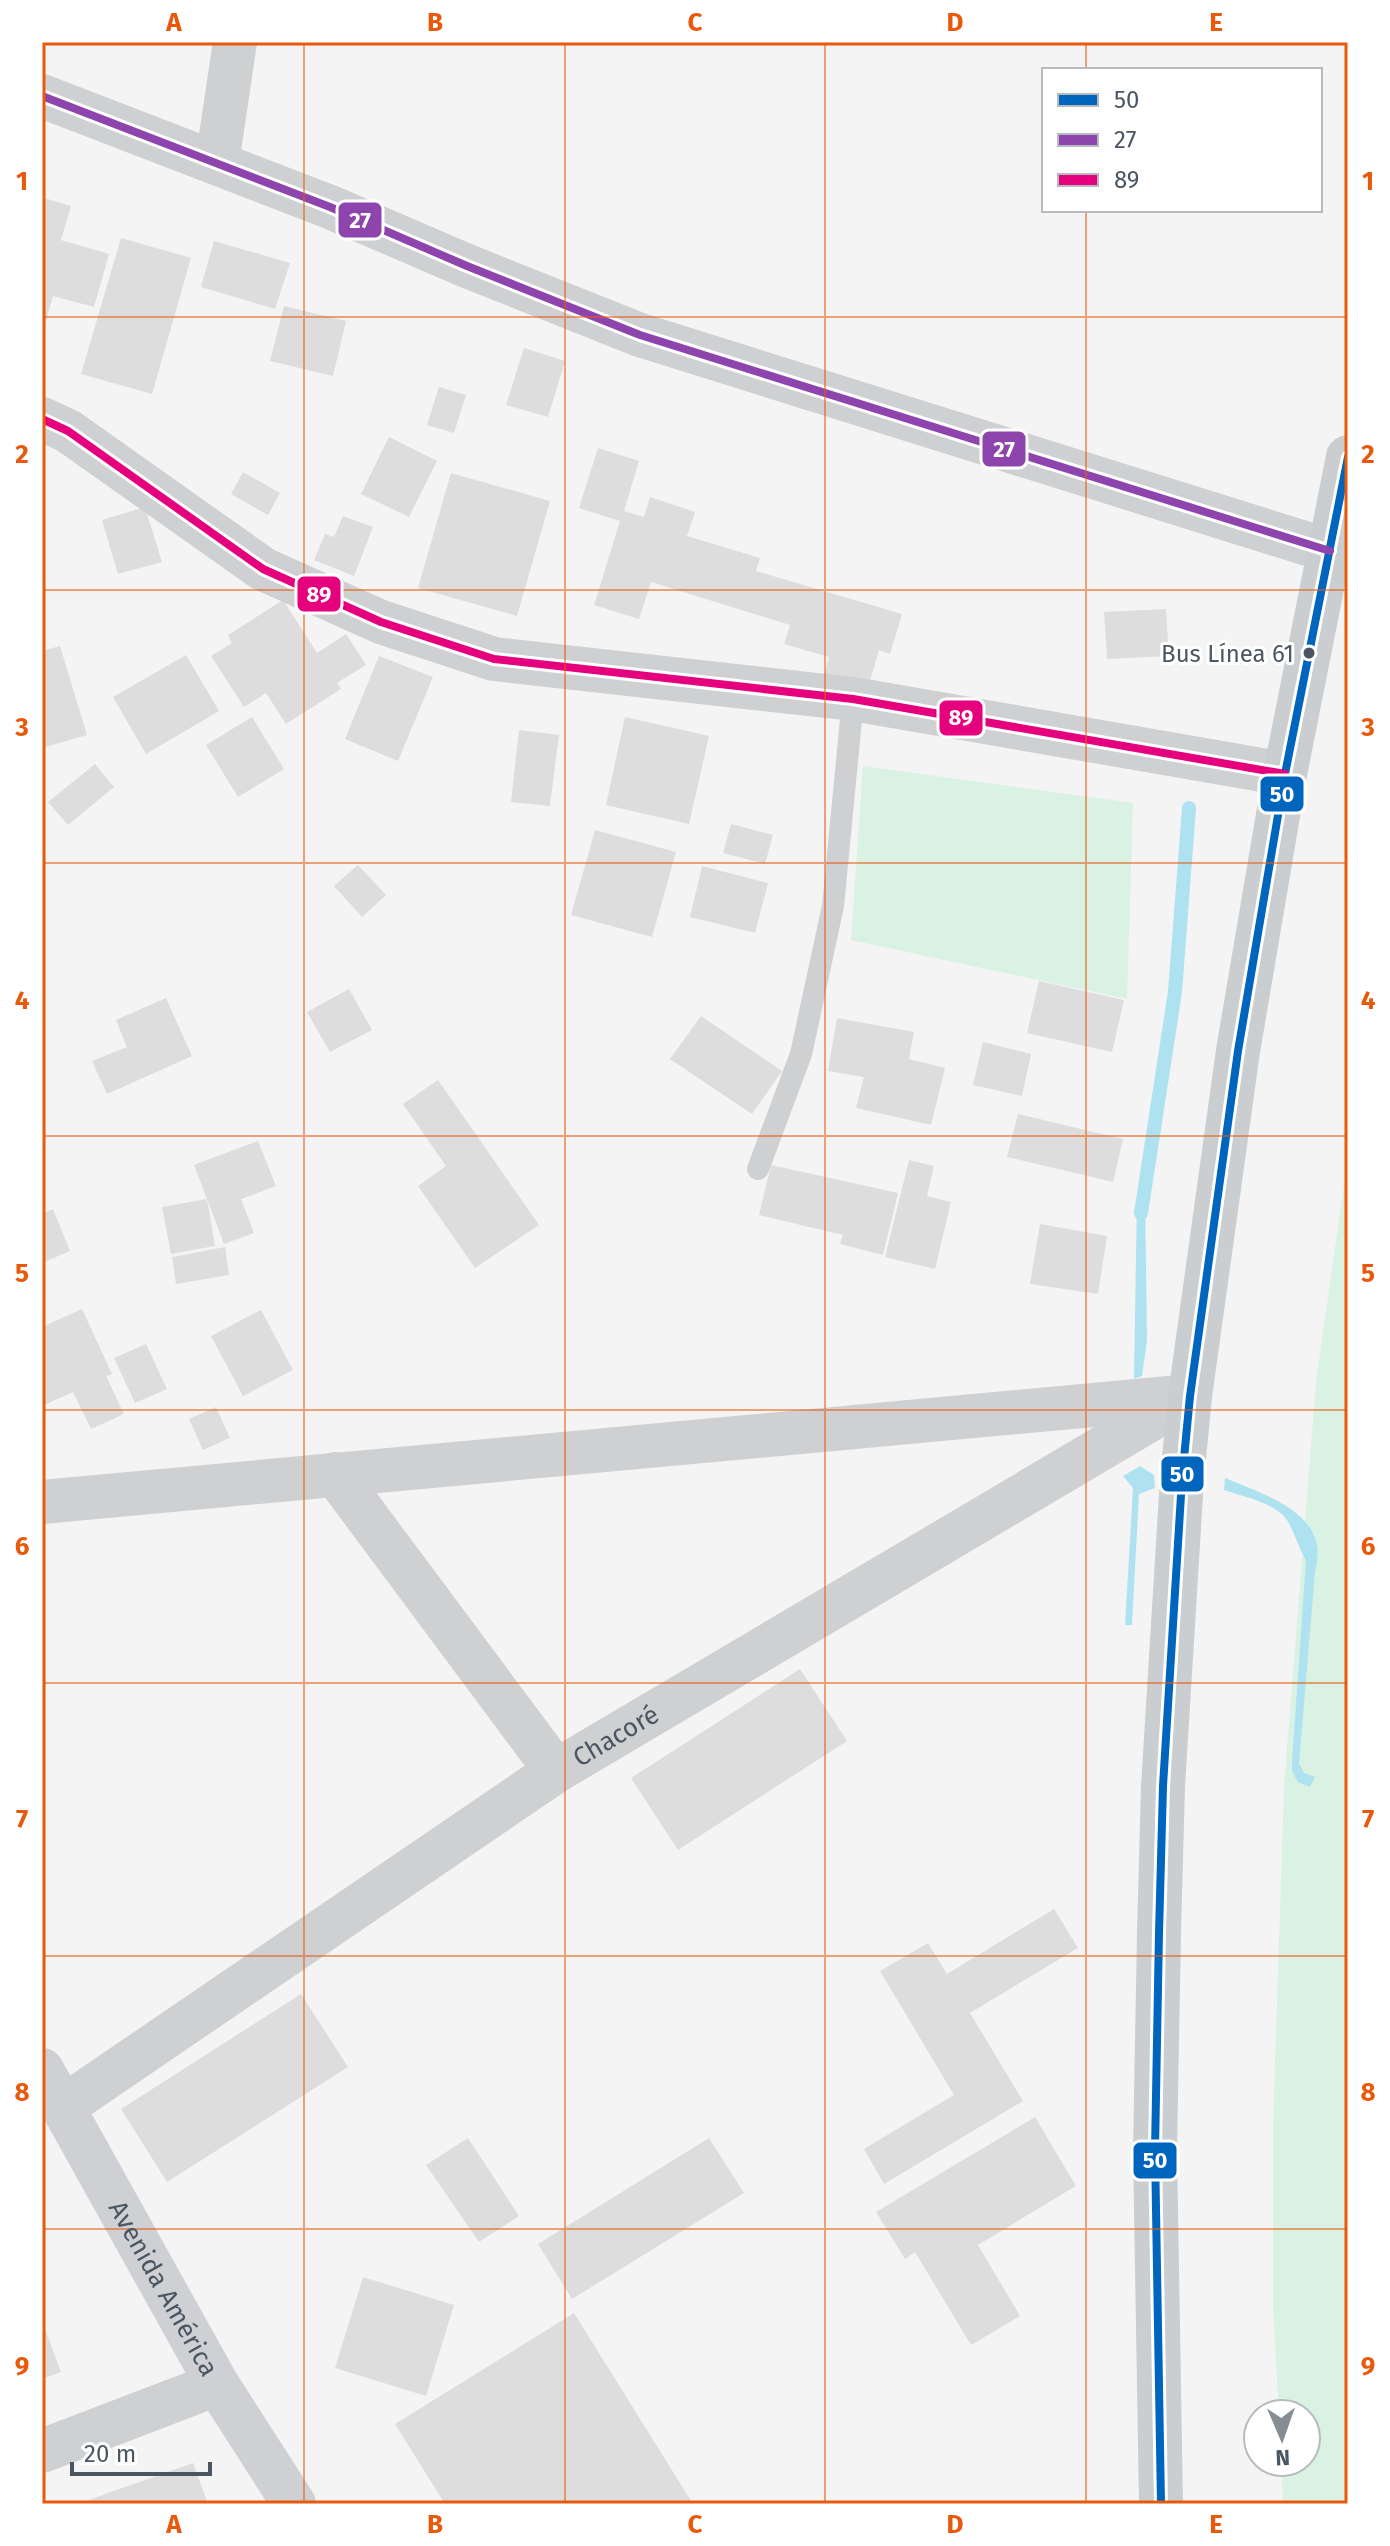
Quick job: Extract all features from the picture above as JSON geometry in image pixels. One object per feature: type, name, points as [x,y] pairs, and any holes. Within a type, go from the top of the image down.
[{"type":"main road","points":[[1161,2504],[1155,2150],[1159,1933],[1163,1786],[1182,1479],[1190,1396],[1238,1051],[1285,774],[1348,457]]},
{"type":"main road","name":"Avenida América","points":[[52,2088],[217,2384],[294,2504]]},
{"type":"street","points":[[217,163],[235,42]]},
{"type":"street","points":[[42,96],[217,163],[640,335],[1330,551]]},
{"type":"street","points":[[42,419],[68,431],[263,569],[381,622],[494,659],[853,699],[1285,774]]},
{"type":"street","points":[[42,1502],[1190,1396]]},
{"type":"street","name":"Chacoré","points":[[52,2088],[556,1771],[1190,1396]]},
{"type":"street","points":[[335,1474],[556,1771]]},
{"type":"street","points":[[42,2451],[217,2384]]},
{"type":"lane","points":[[758,1169],[801,1054],[833,906],[853,699]]},
{"type":"green space","points":[[863,766],[1133,803],[1127,999],[851,940]]},
{"type":"green space","points":[[1348,1157],[1348,2504],[1283,2504],[1282,2478],[1322,2478],[1322,2398],[1278,2398],[1273,2308],[1273,2124],[1284,1787],[1316,1382]]},
{"type":"water","points":[[1145,1196],[1147,1340],[1142,1376],[1134,1379],[1137,1197]]},
{"type":"water","points":[[1140,1466],[1154,1475],[1155,1488],[1139,1494],[1132,1625],[1125,1625],[1133,1488],[1123,1476]]},
{"type":"water","points":[[1225,1478],[1276,1500],[1305,1521],[1314,1535],[1318,1551],[1299,1763],[1304,1773],[1315,1777],[1310,1787],[1298,1782],[1292,1771],[1306,1560],[1282,1514],[1267,1504],[1224,1490]]},
{"type":"building","points":[[44,198],[71,206],[61,240],[109,254],[94,307],[53,296],[43,331]]},
{"type":"building","points":[[121,238],[191,258],[152,394],[81,374]]},
{"type":"building","points":[[214,241],[290,263],[275,309],[201,287]]},
{"type":"building","points":[[284,306],[346,321],[333,376],[270,361]]},
{"type":"building","points":[[524,348],[565,361],[548,417],[506,405]]},
{"type":"building","points":[[439,387],[466,395],[454,433],[427,425]]},
{"type":"building","points":[[389,437],[437,461],[409,517],[361,494]]},
{"type":"building","points":[[598,448],[639,461],[624,511],[644,517],[650,497],[695,512],[687,536],[760,558],[756,571],[902,614],[890,654],[879,650],[867,691],[823,678],[829,657],[784,644],[790,625],[651,582],[639,619],[594,605],[620,521],[579,508]]},
{"type":"building","points":[[243,472],[280,493],[268,515],[231,494]]},
{"type":"building","points":[[451,473],[550,501],[517,616],[418,588]]},
{"type":"building","points":[[145,507],[162,562],[118,574],[102,520]]},
{"type":"building","points":[[343,516],[373,527],[354,576],[314,560],[325,534],[334,537]]},
{"type":"building","points":[[283,600],[317,653],[346,634],[366,665],[337,683],[341,689],[286,724],[266,693],[244,707],[211,656],[232,643],[228,635]]},
{"type":"building","points":[[1166,609],[1169,656],[1107,659],[1104,612]]},
{"type":"building","points":[[60,646],[87,735],[42,748],[42,651]]},
{"type":"building","points":[[186,655],[219,711],[146,754],[113,697]]},
{"type":"building","points":[[379,656],[433,677],[398,761],[345,739]]},
{"type":"building","points":[[252,717],[284,769],[238,797],[206,745]]},
{"type":"building","points":[[625,717],[709,736],[689,824],[606,805]]},
{"type":"building","points":[[519,730],[559,735],[550,806],[511,802]]},
{"type":"building","points":[[95,764],[114,787],[68,825],[48,802]]},
{"type":"building","points":[[731,824],[773,835],[765,864],[723,853]]},
{"type":"building","points":[[595,830],[676,852],[652,937],[571,915]]},
{"type":"building","points":[[358,865],[386,895],[362,917],[334,886]]},
{"type":"building","points":[[702,866],[768,883],[755,933],[690,917]]},
{"type":"building","points":[[1039,981],[1124,1000],[1112,1052],[1027,1033]]},
{"type":"building","points":[[349,989],[372,1030],[330,1052],[307,1012]]},
{"type":"building","points":[[166,998],[192,1056],[107,1094],[92,1061],[127,1047],[116,1020]]},
{"type":"building","points":[[701,1016],[782,1071],[752,1114],[670,1059]]},
{"type":"building","points":[[837,1018],[914,1032],[909,1059],[945,1068],[931,1125],[856,1108],[864,1077],[828,1071]]},
{"type":"building","points":[[983,1042],[1031,1054],[1022,1096],[973,1085]]},
{"type":"building","points":[[438,1080],[539,1225],[475,1268],[418,1186],[446,1166],[403,1104]]},
{"type":"building","points":[[1018,1114],[1123,1139],[1113,1182],[1007,1157]]},
{"type":"building","points":[[258,1141],[276,1186],[241,1199],[254,1233],[224,1244],[194,1165]]},
{"type":"building","points":[[909,1160],[934,1166],[927,1196],[951,1202],[935,1269],[885,1257]]},
{"type":"building","points":[[771,1165],[898,1193],[883,1255],[840,1244],[843,1235],[759,1215]]},
{"type":"building","points":[[207,1199],[215,1246],[171,1254],[162,1207]]},
{"type":"building","points":[[53,1209],[70,1251],[42,1263],[42,1214]]},
{"type":"building","points":[[1040,1224],[1107,1236],[1098,1294],[1030,1284]]},
{"type":"building","points":[[225,1247],[229,1275],[176,1284],[172,1257]]},
{"type":"building","points":[[82,1309],[112,1374],[106,1376],[124,1414],[91,1429],[73,1392],[42,1406],[42,1327]]},
{"type":"building","points":[[261,1310],[293,1370],[243,1396],[211,1336]]},
{"type":"building","points":[[146,1344],[167,1389],[135,1403],[114,1358]]},
{"type":"building","points":[[216,1407],[230,1438],[203,1450],[189,1419]]},
{"type":"building","points":[[800,1669],[847,1741],[678,1850],[631,1778]]},
{"type":"building","points":[[1054,1909],[1078,1948],[970,2013],[1023,2101],[884,2184],[864,2149],[954,2095],[880,1971],[928,1943],[947,1974]]},
{"type":"building","points":[[301,1994],[348,2067],[167,2182],[121,2109]]},
{"type":"building","points":[[1035,2117],[1076,2186],[978,2245],[1020,2316],[971,2345],[915,2252],[905,2259],[876,2212]]},
{"type":"building","points":[[468,2138],[519,2216],[479,2242],[426,2165]]},
{"type":"building","points":[[709,2138],[744,2193],[572,2299],[538,2244]]},
{"type":"building","points":[[363,2277],[454,2305],[426,2396],[335,2368]]},
{"type":"building","points":[[574,2313],[693,2504],[445,2504],[395,2424]]},
{"type":"building","points":[[42,2321],[61,2372],[42,2379]]},
{"type":"building","points":[[193,2463],[208,2504],[77,2504]]},
{"type":"waterway","points":[[1141,1213],[1175,992],[1189,808]]},
{"type":"transit line","name":"27","points":[[42,96],[330,207],[640,335],[1330,551]]},
{"type":"transit line","name":"89","points":[[42,419],[68,431],[263,569],[381,622],[494,659],[853,699],[1285,774]]},
{"type":"transit line","name":"50","points":[[1161,2504],[1155,2150],[1159,1933],[1163,1786],[1182,1479],[1190,1396],[1238,1051],[1285,774],[1348,457]]},
{"type":"place","name":"Bus Línea 61","points":[[1309,653]]}]
